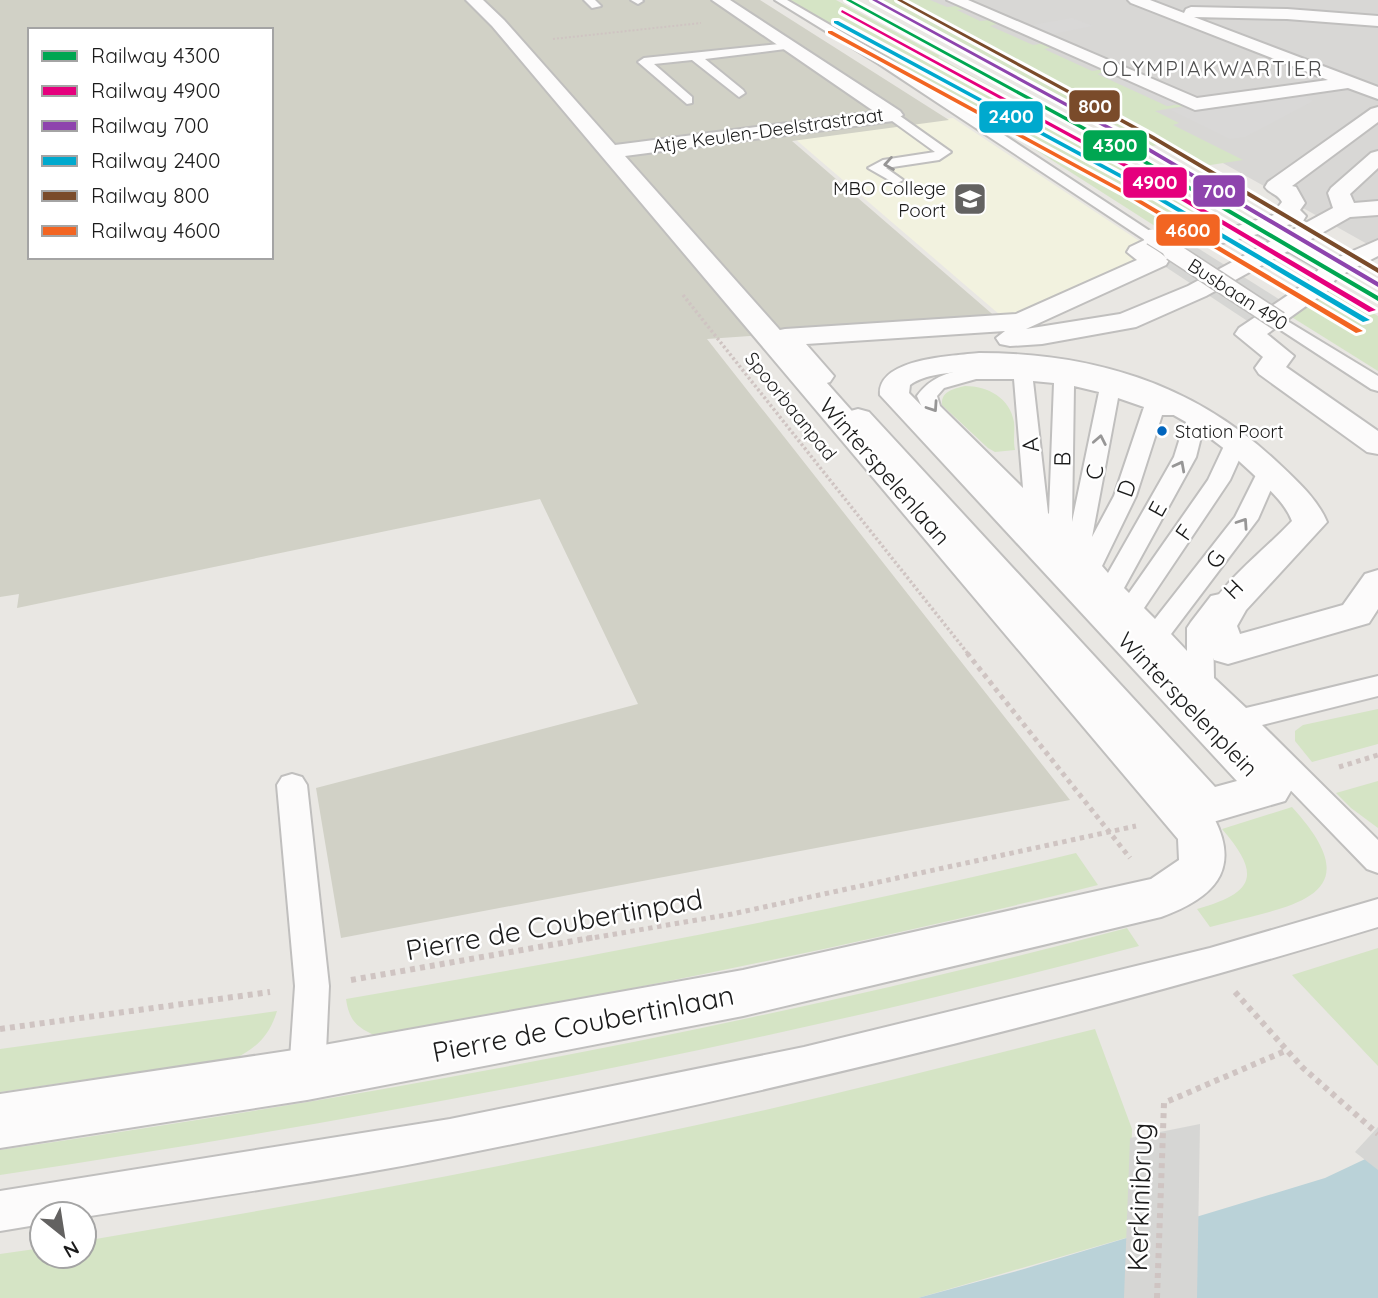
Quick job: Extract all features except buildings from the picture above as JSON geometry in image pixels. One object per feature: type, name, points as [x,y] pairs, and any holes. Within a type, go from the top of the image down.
[{"type":"street","name":"Winterspelenlaan","points":[[474,0],[789,350],[1198,831],[1204,846],[1204,861],[1197,874],[1161,897]]},
{"type":"street","name":"Atje Keulen-Deelstrastraat","points":[[720,0],[893,115]]},
{"type":"street","points":[[1136,0],[1378,93]]},
{"type":"street","points":[[963,3],[1195,104],[1352,82]]},
{"type":"street","points":[[963,3],[998,3]]},
{"type":"street","points":[[1168,13],[1236,12],[1378,21]]},
{"type":"street","points":[[789,350],[785,337],[1021,322],[1157,260],[1139,252],[1176,232],[1203,238],[1239,235],[1259,225],[1295,216],[1286,211],[1294,203],[1288,192],[1276,187],[1378,113]]},
{"type":"street","name":"Atje Keulen-Deelstrastraat","points":[[609,152],[893,115]]},
{"type":"street","points":[[1345,211],[1339,193],[1378,157]]},
{"type":"street","points":[[1378,171],[1350,196],[1364,200],[1378,198]]},
{"type":"street","points":[[1292,200],[1345,211],[1378,208]]},
{"type":"street","name":"Winterspelenplein","points":[[789,350],[1206,807],[1270,789],[904,405],[895,395],[893,388],[900,377],[914,372],[976,362],[1051,367],[1122,359],[1197,292],[1345,211]]},
{"type":"street","points":[[1259,225],[1336,268]]},
{"type":"street","points":[[1220,237],[1248,264]]},
{"type":"street","points":[[1378,247],[1336,268],[1326,275],[1318,286],[1249,334],[1280,356],[1269,368],[1378,445]]},
{"type":"street","name":"Winterspelenplein","points":[[789,350],[1042,336],[1122,359],[1183,405],[1221,428],[1275,479],[1309,517],[1310,523],[1288,547],[1227,605],[1218,626],[1228,651],[1356,614],[1378,582]]},
{"type":"street","name":"Pierre de Coubertinlaan","points":[[0,1121],[307,1074],[743,993],[1161,897]]},
{"type":"lane","name":"Busbaan 490","points":[[780,0],[883,61],[1378,385]]},
{"type":"lane","points":[[687,100],[644,62],[789,46]]},
{"type":"lane","points":[[694,56],[739,93]]},
{"type":"lane","points":[[893,115],[943,150],[943,154],[883,164],[876,168],[896,180]]},
{"type":"lane","points":[[928,158],[944,164]]},
{"type":"lane","name":"Winterspelenplein","points":[[1293,508],[1265,478],[1232,451],[1194,425],[1155,404],[1122,359],[1064,379],[983,373],[959,376],[934,386],[927,396],[931,408],[1378,860]]},
{"type":"lane","name":"C","points":[[1075,554],[1122,359]]},
{"type":"lane","name":"A","points":[[1023,375],[1037,514]]},
{"type":"lane","name":"B","points":[[1064,379],[1075,554]]},
{"type":"lane","name":"D","points":[[1075,554],[1125,496],[1155,404]]},
{"type":"lane","name":"E","points":[[1111,590],[1185,457],[1194,425]]},
{"type":"lane","name":"F","points":[[1130,609],[1219,481],[1232,451]]},
{"type":"lane","name":"G","points":[[1156,635],[1246,519],[1265,478]]},
{"type":"lane","name":"H","points":[[1201,680],[1200,628],[1216,606],[1274,548],[1291,525],[1293,508]]},
{"type":"lane","points":[[1240,720],[1378,686]]},
{"type":"lane","points":[[292,785],[312,986],[307,1074]]},
{"type":"lane","points":[[0,1211],[450,1138],[790,1067],[1210,963],[1378,913]]},
{"type":"path","points":[[515,43],[747,18]]},
{"type":"path","name":"Spoorbaanpad","points":[[682,294],[1110,833]]},
{"type":"path","name":"Pierre de Coubertinpad","points":[[0,1029],[312,986],[732,915],[1110,833]]},
{"type":"path","name":"Kerkinibrug","points":[[1157,1298],[1164,1102],[1285,1051]]},
{"type":"shaded area","points":[[0,0],[760,0],[949,120],[792,141],[998,319],[707,339],[1070,800],[341,938],[316,788],[638,704],[540,499],[17,608],[19,594],[0,597]]},
{"type":"shaded area","points":[[890,0],[1378,0],[1378,250],[1196,148]]},
{"type":"shaded area","points":[[1072,18],[1093,26],[1053,34],[1032,25]]},
{"type":"shaded area","points":[[1110,72],[1180,104],[1167,106],[1097,74]]},
{"type":"shaded area","points":[[1299,94],[1313,101],[1245,137],[1230,139],[1171,110],[1190,110]]},
{"type":"shaded area","name":"MBO College Poort","points":[[953,118],[1168,260],[1014,327],[794,138]]},
{"type":"green space","points":[[790,0],[836,0],[940,56],[938,57],[1032,110],[1029,111],[1045,120],[1049,119],[1122,161],[1114,163],[1202,217],[1169,235],[992,122]]},
{"type":"green space","points":[[874,0],[930,0],[947,7],[958,6],[966,9],[957,10],[980,21],[992,20],[1000,23],[990,26],[1033,45],[1046,43],[1055,47],[1044,49],[1092,71],[1105,69],[1110,72],[1099,73],[1167,106],[1185,106],[1155,111],[1179,123],[1173,125],[1243,160],[1204,166],[1165,144],[1152,146],[1096,114],[1102,112],[1086,104],[1078,105]]},
{"type":"green space","points":[[1327,285],[1378,316],[1378,371],[1282,311]]},
{"type":"green space","points":[[965,386],[990,391],[1008,406],[1014,422],[1015,450],[995,452],[988,448],[942,405],[946,394]]},
{"type":"green space","points":[[1378,709],[1378,744],[1312,762],[1295,741],[1295,731],[1303,725]]},
{"type":"green space","points":[[1378,781],[1378,828],[1336,793]]},
{"type":"green space","points":[[1292,807],[1316,838],[1326,862],[1324,881],[1312,894],[1292,905],[1210,927],[1197,909],[1230,896],[1246,881],[1247,871],[1243,859],[1222,829]]},
{"type":"green space","points":[[1076,853],[1098,885],[738,967],[376,1036],[355,1022],[347,1006],[346,999],[712,932]]},
{"type":"green space","points":[[1127,928],[1139,946],[998,982],[715,1047],[287,1129],[0,1175],[0,1150],[284,1106],[566,1055],[848,996]]},
{"type":"green space","points":[[1378,948],[1378,1066],[1292,975]]},
{"type":"green space","points":[[277,1011],[262,1039],[236,1058],[0,1092],[0,1049]]},
{"type":"green space","points":[[1095,1029],[1132,1129],[1129,1237],[918,1298],[0,1298],[0,1254],[28,1250],[28,1270],[98,1270],[98,1239],[384,1188],[608,1144],[889,1080]]},
{"type":"water","points":[[1378,1153],[1378,1298],[918,1298],[1024,1269],[1325,1178]]},
{"type":"pier","points":[[1166,228],[1296,310],[1264,332],[1134,246]]},
{"type":"pier","points":[[1200,1124],[1197,1298],[1124,1298],[1130,1138]]},
{"type":"pier","points":[[1378,1127],[1378,1170],[1355,1152]]},
{"type":"rail line","name":"4300","points":[[848,0],[1140,159],[1378,299]]},
{"type":"rail line","name":"700","points":[[874,0],[1146,148],[1378,285]]},
{"type":"rail line","name":"800","points":[[899,0],[1152,137],[1378,271]]},
{"type":"rail line","name":"4900","points":[[842,11],[1134,170],[1372,310]]},
{"type":"rail line","name":"2400","points":[[836,22],[1128,180],[1366,320]]},
{"type":"rail line","name":"4600","points":[[830,32],[1122,191],[1359,331]]},
{"type":"place","name":"MBO College Poort","points":[[970,199]]},
{"type":"place","name":"Station Poort","points":[[1162,431]]},
{"type":"district","name":"OLYMPIAKWARTIER","points":[[1213,68]]}]
